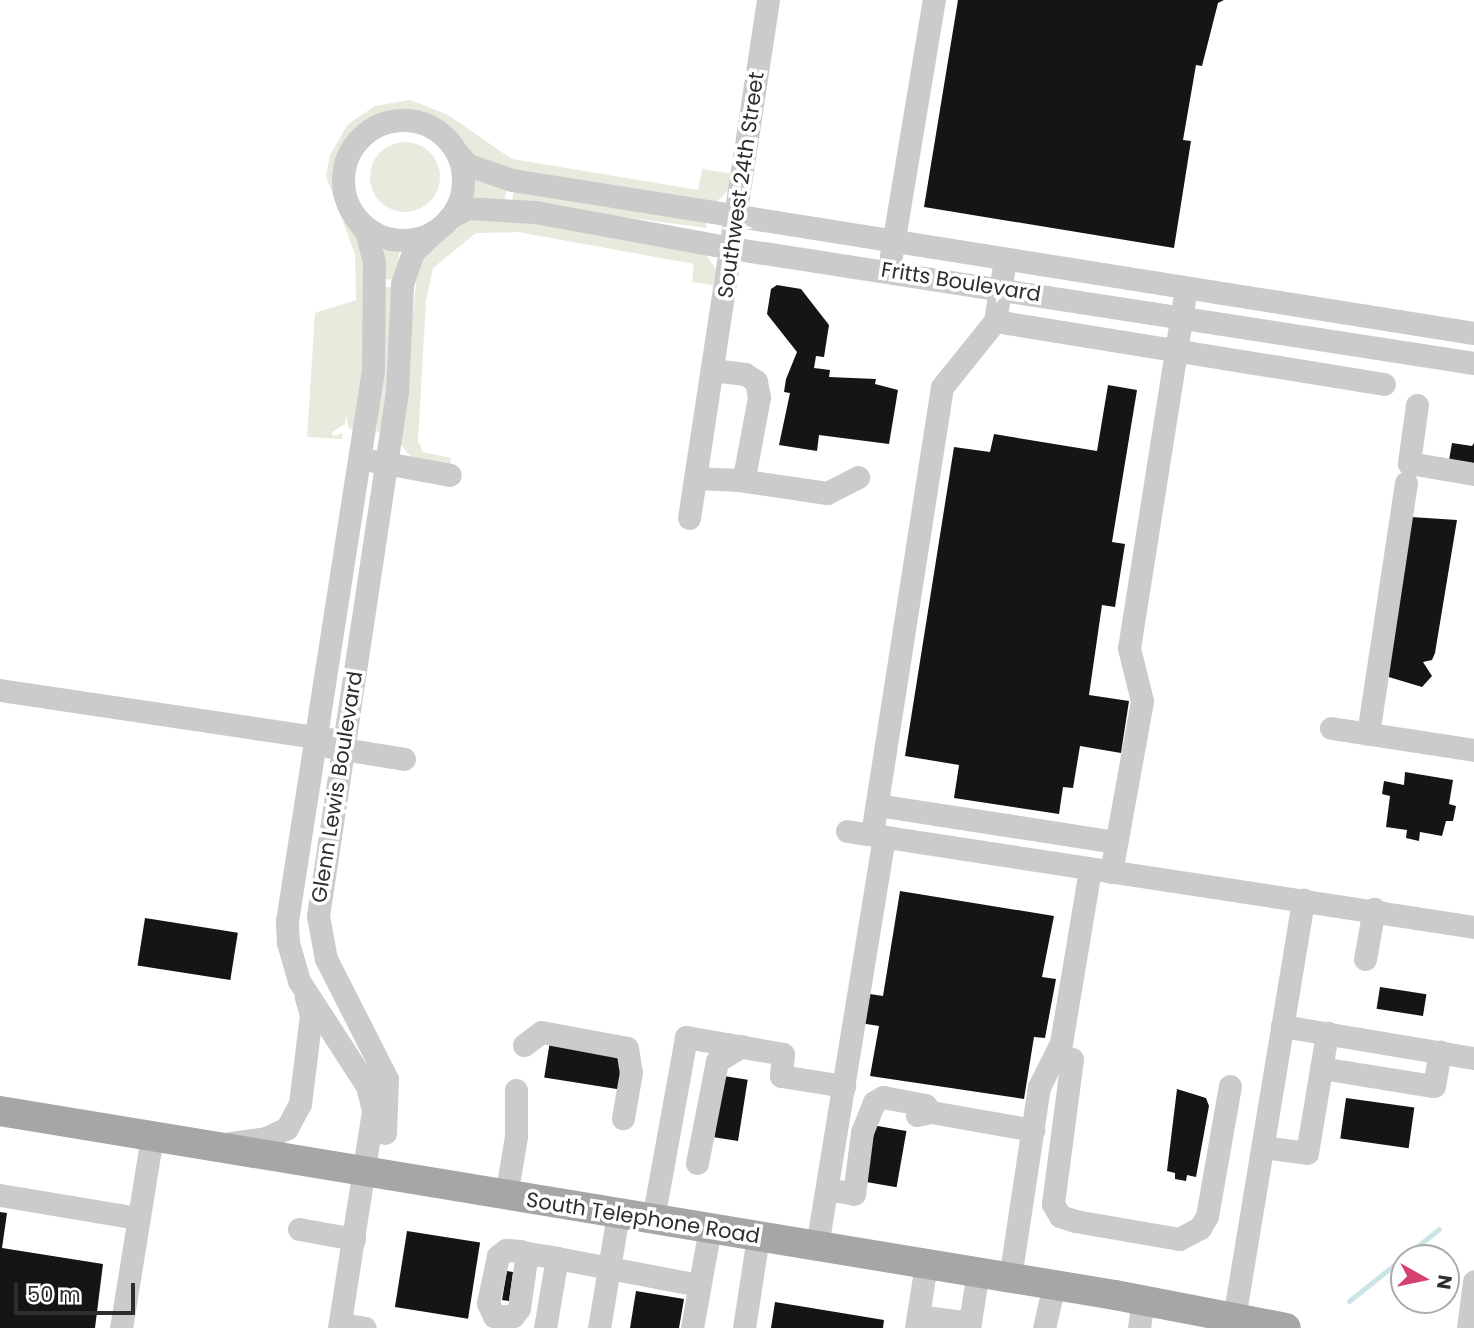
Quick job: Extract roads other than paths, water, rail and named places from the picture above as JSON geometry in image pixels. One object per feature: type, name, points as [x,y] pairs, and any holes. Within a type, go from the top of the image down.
[{"type":"main road","name":"South Telephone Road","points":[[0,1111],[1010,1278],[1050,1313],[1234,1318],[1286,1328]]},
{"type":"street","name":"Southwest 24th Street","points":[[689,518],[714,370],[768,0]]},
{"type":"street","points":[[888,271],[934,0]]},
{"type":"street","points":[[391,120],[421,122],[447,137],[458,154],[464,174],[462,194],[442,225],[420,238],[388,239],[355,217],[346,199],[344,169],[356,141],[372,128],[391,120]]},
{"type":"street","name":"Fritts Boulevard","points":[[458,154],[468,165],[512,180],[1474,333]]},
{"type":"street","name":"Fritts Boulevard","points":[[442,225],[467,208],[535,212],[731,248],[999,287],[1474,363]]},
{"type":"street","name":"Glenn Lewis Boulevard","points":[[355,217],[372,244],[375,283],[373,370],[287,921],[292,964],[303,988],[371,1099],[374,1123],[365,1173]]},
{"type":"street","name":"Glenn Lewis Boulevard","points":[[365,1173],[383,1146],[387,1079],[326,959],[318,916],[397,392],[402,284],[412,252],[442,225]]},
{"type":"street","points":[[817,1246],[844,1086],[878,835],[877,805],[942,387],[995,321],[1006,259]]},
{"type":"street","points":[[1010,1278],[1039,1087],[1061,1044],[1101,870],[1116,842],[1142,701],[1129,648],[1186,287]]},
{"type":"street","points":[[995,321],[1384,384]]},
{"type":"street","points":[[714,370],[745,374],[756,381],[759,397],[745,472],[739,480]]},
{"type":"street","points":[[1417,405],[1409,463],[1474,474]]},
{"type":"street","points":[[361,459],[450,475]]},
{"type":"street","points":[[695,478],[739,480],[827,493],[858,477]]},
{"type":"street","points":[[1368,734],[1406,483]]},
{"type":"street","points":[[0,690],[315,740],[404,759]]},
{"type":"street","points":[[1331,728],[1474,750]]},
{"type":"street","points":[[877,805],[1116,842]]},
{"type":"street","points":[[846,831],[1374,909],[1474,927]]},
{"type":"street","points":[[1234,1318],[1303,900]]},
{"type":"street","points":[[1365,959],[1374,909]]},
{"type":"street","name":"Glenn Lewis Boulevard","points":[[211,1146],[266,1138],[287,1128],[300,1104],[307,1052],[311,1015],[303,988]]},
{"type":"street","points":[[1282,1026],[1474,1058]]},
{"type":"street","points":[[524,1045],[541,1032],[627,1048],[631,1072],[623,1118]]},
{"type":"street","points":[[1263,1147],[1307,1153],[1327,1033]]},
{"type":"street","points":[[653,1219],[686,1037],[783,1054],[781,1076],[844,1086]]},
{"type":"street","points":[[696,1163],[717,1061],[753,1048]]},
{"type":"street","points":[[1321,1068],[1434,1086],[1440,1052]]},
{"type":"street","points":[[1077,1060],[1061,1196],[1066,1206],[1077,1212],[1176,1227],[1192,1221],[1229,1086],[1207,1216],[1191,1233],[1179,1239],[1060,1216],[1053,1193],[1077,1060]]},
{"type":"street","points":[[506,1196],[516,1136],[516,1090]]},
{"type":"street","points":[[827,1189],[854,1194],[862,1132],[874,1102],[883,1097],[925,1105],[938,1114],[1033,1130]]},
{"type":"street","points":[[121,1328],[152,1136]]},
{"type":"street","points":[[365,1173],[339,1326],[365,1328]]},
{"type":"street","points":[[0,1195],[138,1218]]},
{"type":"street","points":[[599,1328],[618,1214]]},
{"type":"street","points":[[692,1328],[710,1228]]},
{"type":"street","points":[[299,1229],[354,1239]]},
{"type":"street","points":[[744,1328],[758,1236]]},
{"type":"street","points":[[517,1252],[519,1308],[513,1316],[494,1316],[488,1303],[493,1271],[517,1252],[698,1285]]},
{"type":"street","points":[[545,1328],[556,1258]]},
{"type":"street","points":[[926,1264],[917,1322],[969,1326],[978,1272]]},
{"type":"street","points":[[1468,1328],[1474,1281]]},
{"type":"waterway","points":[[1349,1301],[1439,1229]]}]
